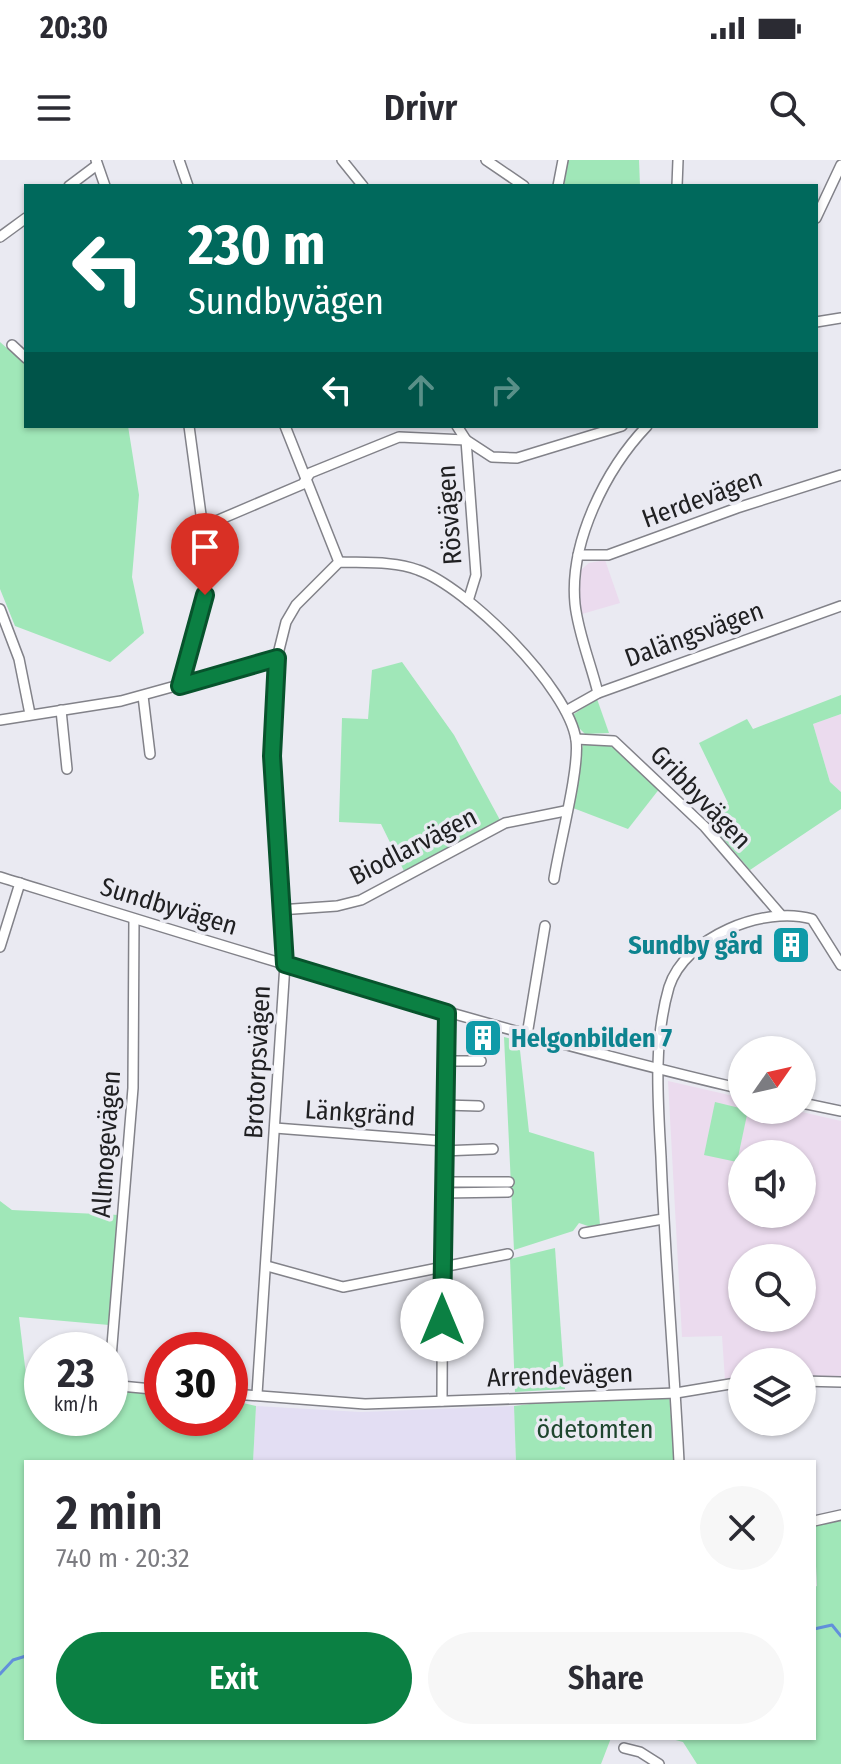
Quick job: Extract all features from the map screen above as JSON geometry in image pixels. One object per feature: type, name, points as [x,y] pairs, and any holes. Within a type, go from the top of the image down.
[{"type":"street","points":[[179,160],[187,184]]},
{"type":"street","points":[[342,160],[361,184]]},
{"type":"street","points":[[486,160],[521,184]]},
{"type":"street","points":[[558,184],[563,160]]},
{"type":"street","points":[[677,184],[678,160]]},
{"type":"street","points":[[71,184],[97,162],[104,184]]},
{"type":"street","points":[[818,209],[841,165]]},
{"type":"street","points":[[0,237],[24,219]]},
{"type":"street","points":[[818,322],[841,318]]},
{"type":"street","points":[[12,345],[24,356]]},
{"type":"street","points":[[180,686],[209,574],[189,428]]},
{"type":"street","points":[[286,428],[339,562],[417,569],[449,586],[499,626],[566,711],[576,739],[554,879]]},
{"type":"street","name":"Rösvägen","points":[[458,428],[466,440],[476,575],[468,601]]},
{"type":"street","points":[[202,527],[303,484],[310,473],[399,437],[466,440],[492,457],[517,458],[615,428]]},
{"type":"street","points":[[625,428],[637,437]]},
{"type":"street","points":[[598,693],[575,604],[578,555],[618,462],[645,428]]},
{"type":"street","name":"Herdevägen","points":[[578,555],[608,555],[737,508],[841,475]]},
{"type":"street","name":"Brotorpsvägen","points":[[257,1394],[285,964],[279,910],[272,756],[277,658],[286,622],[296,605],[339,562]]},
{"type":"street","name":"Dalängsvägen","points":[[566,711],[598,693],[841,606]]},
{"type":"street","points":[[0,609],[19,659],[30,714]]},
{"type":"street","points":[[0,720],[143,696],[277,658]]},
{"type":"street","points":[[143,696],[150,754]]},
{"type":"street","points":[[61,710],[67,769]]},
{"type":"street","name":"Gribbyvägen","points":[[576,739],[614,741],[705,827],[780,914]]},
{"type":"street","name":"Biodlarvägen","points":[[279,910],[337,906],[361,900],[505,823],[565,811]]},
{"type":"street","name":"Sundbyvägen","points":[[0,877],[447,1013],[728,1086]]},
{"type":"street","points":[[0,947],[20,883]]},
{"type":"street","points":[[679,1460],[663,1219],[657,1069],[670,986],[683,961],[712,939],[749,922],[780,914],[812,919],[837,949],[841,965]]},
{"type":"street","name":"Allmogevägen","points":[[113,1332],[133,1088],[134,919]]},
{"type":"street","points":[[527,1035],[545,926]]},
{"type":"street","points":[[442,1401],[442,1146],[447,1013]]},
{"type":"street","points":[[446,1061],[481,1061]]},
{"type":"street","points":[[444,1105],[479,1106]]},
{"type":"street","points":[[816,1106],[841,1111]]},
{"type":"street","name":"Länkgränd","points":[[275,1128],[493,1149]]},
{"type":"street","points":[[442,1188],[509,1187]]},
{"type":"street","points":[[584,1233],[663,1219]]},
{"type":"street","points":[[267,1266],[343,1287],[508,1254]]},
{"type":"street","points":[[816,1381],[841,1382]]},
{"type":"street","name":"Arrendevägen","points":[[248,1394],[365,1404],[676,1393],[728,1384]]},
{"type":"street","points":[[816,1521],[841,1515]]},
{"type":"street","points":[[624,1748],[640,1752],[659,1764]]},
{"type":"shaded area","points":[[605,560],[620,603],[582,614],[579,598],[581,570],[589,563]]},
{"type":"shaded area","points":[[841,714],[841,792],[830,782],[813,724]]},
{"type":"shaded area","points":[[668,1081],[728,1095],[728,1124],[816,1124],[816,1115],[841,1121],[841,1376],[816,1377],[816,1348],[728,1348],[728,1380],[725,1380],[722,1336],[682,1337]]},
{"type":"shaded area","points":[[256,1406],[361,1412],[514,1406],[516,1460],[253,1460]]},
{"type":"green space","points":[[568,160],[639,160],[640,184],[564,184]]},
{"type":"green space","points":[[0,342],[24,363],[24,428],[128,428],[139,495],[132,577],[144,633],[110,662],[15,626],[0,589]]},
{"type":"green space","points":[[402,662],[454,735],[500,820],[404,871],[381,824],[339,822],[342,718],[368,719],[372,670]]},
{"type":"green space","points":[[841,695],[841,714],[813,724],[830,782],[841,792],[841,809],[750,870],[707,820],[728,803],[699,743],[747,719],[753,729]]},
{"type":"green space","points":[[597,699],[609,733],[585,734],[574,723],[574,714]]},
{"type":"green space","points":[[583,743],[611,746],[660,788],[628,829],[573,808]]},
{"type":"green space","points":[[504,1037],[519,1041],[529,1132],[594,1152],[600,1225],[594,1228],[579,1223],[573,1231],[514,1250]]},
{"type":"green space","points":[[715,1102],[728,1105],[728,1124],[745,1124],[742,1140],[728,1140],[728,1160],[704,1155]]},
{"type":"green space","points":[[0,1201],[12,1210],[119,1215],[109,1325],[19,1317],[24,1358],[24,1436],[128,1436],[128,1390],[144,1392],[144,1436],[248,1436],[248,1404],[256,1406],[253,1460],[24,1460],[24,1740],[610,1740],[601,1764],[0,1764]]},
{"type":"green space","points":[[555,1248],[565,1389],[515,1392],[510,1259]]},
{"type":"green space","name":"ödetomten","points":[[669,1393],[675,1460],[516,1460],[514,1406],[592,1396]]},
{"type":"green space","points":[[841,1521],[841,1764],[697,1764],[683,1742],[676,1740],[816,1740],[816,1526]]},
{"type":"waterway","points":[[816,1629],[832,1625],[841,1636]]},
{"type":"waterway","points":[[0,1674],[13,1660],[24,1657]]},
{"type":"place","name":"Sundby gård","points":[[791,945]]},
{"type":"place","name":"Helgonbilden 7","points":[[483,1038]]},
{"type":"route","points":[[205,595],[180,686],[277,658],[272,756],[279,910],[285,964],[447,1013],[442,1151],[442,1320]]}]
